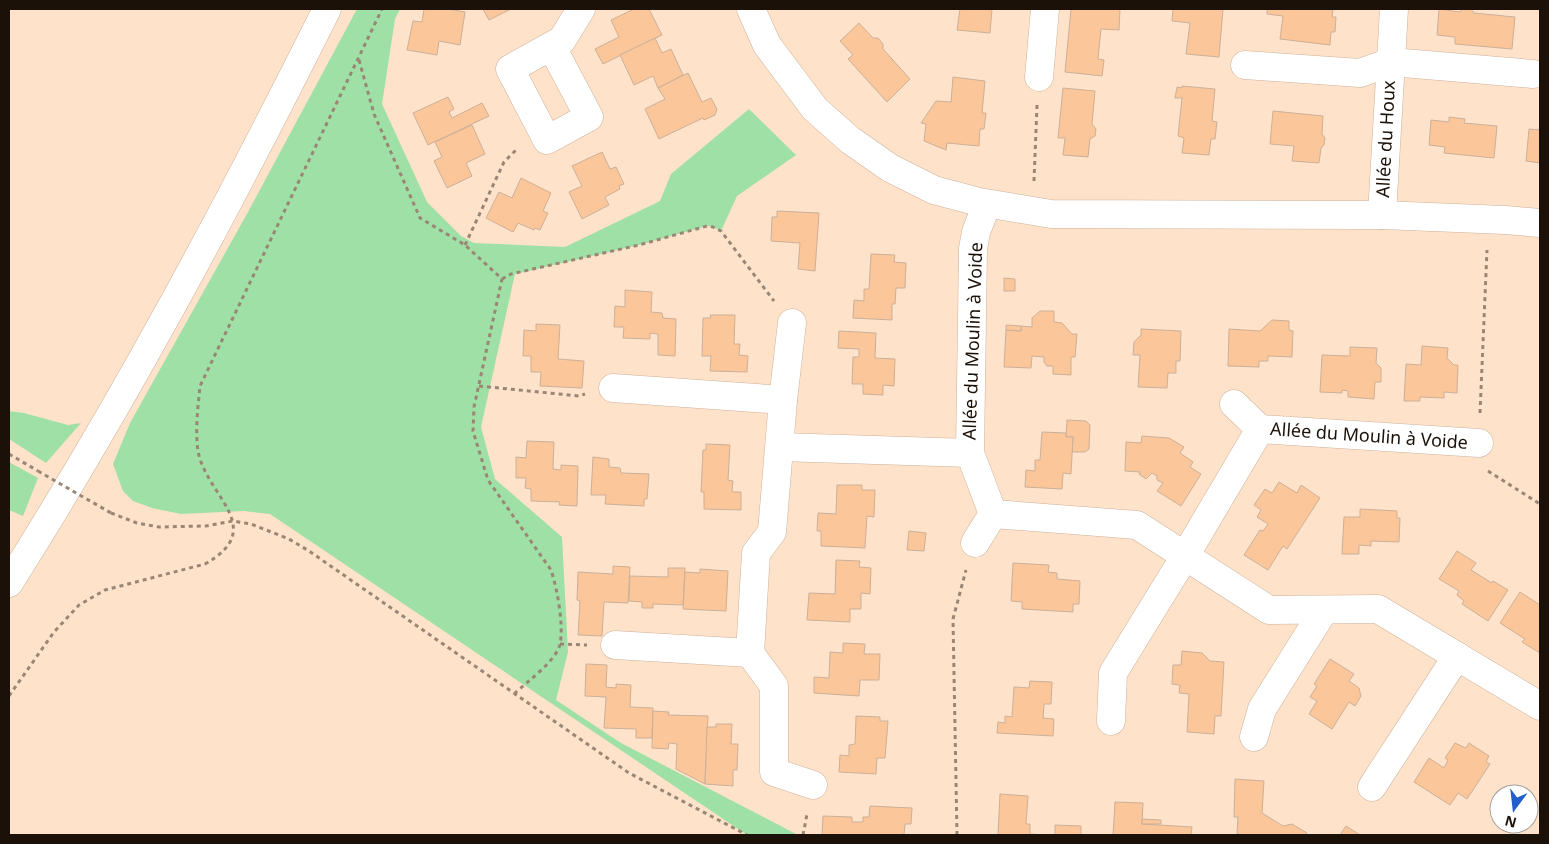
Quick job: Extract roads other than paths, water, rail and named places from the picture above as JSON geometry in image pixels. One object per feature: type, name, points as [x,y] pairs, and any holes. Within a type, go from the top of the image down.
[{"type":"street","points":[[9,583],[130,383],[256,151],[326,9]]},
{"type":"street","points":[[552,47],[562,40],[581,9]]},
{"type":"street","points":[[751,9],[767,45],[815,109],[850,140],[890,168],[934,190],[987,204],[1051,214],[1382,215],[1540,222]]},
{"type":"street","points":[[1039,77],[1045,9]]},
{"type":"street","name":"Allée du Houx","points":[[1382,215],[1394,9]]},
{"type":"street","name":"Allée du Houx","points":[[1244,65],[1360,74],[1390,62],[1533,74]]},
{"type":"street","name":"Allée du Moulin à Voide","points":[[987,204],[976,232],[974,249],[970,453],[993,514]]},
{"type":"street","points":[[785,315],[783,400],[772,532],[756,552],[750,653],[774,686],[774,772],[812,785]]},
{"type":"street","points":[[614,388],[783,400]]},
{"type":"street","name":"Allée du Moulin à Voide","points":[[1234,404],[1260,429],[1479,443]]},
{"type":"street","name":"Allée du Moulin à Voide","points":[[1112,721],[1113,673],[1186,556],[1260,429]]},
{"type":"street","points":[[780,447],[970,453]]},
{"type":"street","points":[[975,543],[993,514],[1138,525],[1269,610],[1378,610],[1540,706]]},
{"type":"street","points":[[1254,738],[1262,709],[1324,610]]},
{"type":"street","points":[[615,645],[750,653]]},
{"type":"street","points":[[1372,787],[1457,656]]}]
